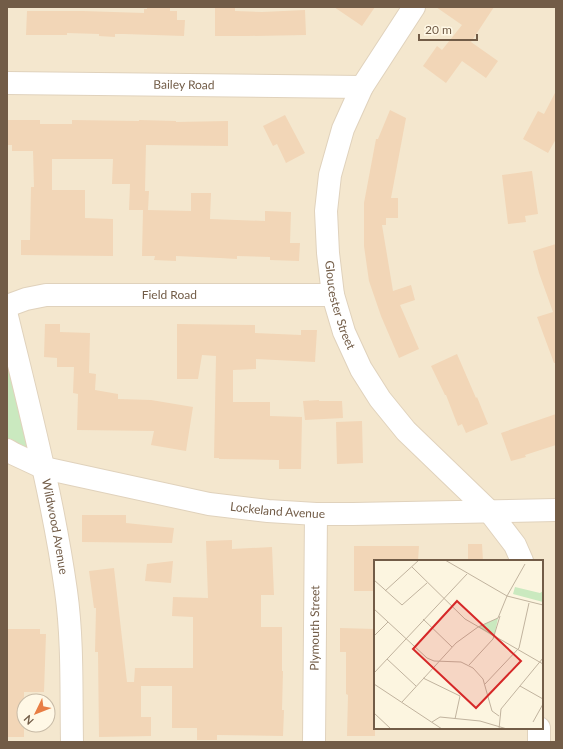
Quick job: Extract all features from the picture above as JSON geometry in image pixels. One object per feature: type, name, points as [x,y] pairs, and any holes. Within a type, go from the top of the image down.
[{"type":"street","name":"Gloucester Street","points":[[414,7],[362,87],[343,130],[330,175],[326,211],[328,253],[333,295],[344,332],[361,369],[380,399],[406,431],[489,511],[515,545],[522,560]]},
{"type":"street","name":"Bailey Road","points":[[7,83],[362,87]]},
{"type":"street","name":"Field Road","points":[[7,306],[26,299],[46,295],[333,295]]},
{"type":"street","name":"Wildwood Avenue","points":[[7,316],[44,468],[68,606],[70,632],[72,742]]},
{"type":"street","name":"Lockeland Avenue","points":[[7,450],[44,468],[210,504],[268,511],[316,514],[556,510]]},
{"type":"street","name":"Plymouth Street","points":[[314,742],[316,514]]},
{"type":"street","points":[[539,729],[539,742]]},
{"type":"shaded area","points":[[7,7],[556,7],[556,742],[7,742]]},
{"type":"green space","points":[[7,316],[44,468],[7,450]]},
{"type":"building","points":[[147,7],[170,7],[170,11],[177,11],[177,20],[185,20],[184,36],[115,34],[115,37],[99,36],[99,34],[67,33],[67,35],[26,35],[27,11],[144,13],[144,9],[147,9]]},
{"type":"building","points":[[215,7],[235,7],[235,11],[262,12],[305,10],[306,35],[215,36]]},
{"type":"building","points":[[334,7],[375,7],[362,26]]},
{"type":"building","points":[[436,7],[494,7],[471,42],[498,61],[486,78],[462,61],[446,83],[423,66],[437,46],[442,50],[462,25]]},
{"type":"building","points":[[556,91],[556,139],[548,153],[523,139],[538,111],[544,114]]},
{"type":"building","points":[[390,110],[406,118],[391,198],[398,198],[398,218],[386,218],[386,225],[382,225],[393,291],[411,285],[415,300],[400,305],[419,349],[399,358],[381,316],[369,281],[364,246],[364,203],[376,139],[378,139]]},
{"type":"building","points":[[285,115],[305,153],[286,163],[277,144],[273,146],[263,126]]},
{"type":"building","points":[[8,120],[40,120],[40,124],[72,124],[72,120],[139,120],[176,122],[228,121],[228,146],[146,145],[145,191],[149,191],[148,210],[191,211],[191,193],[211,193],[210,219],[265,221],[265,211],[291,212],[290,243],[300,243],[299,261],[270,260],[270,257],[237,256],[237,259],[176,256],[176,261],[154,260],[155,256],[142,256],[143,210],[129,210],[130,184],[112,184],[113,159],[52,159],[52,190],[85,190],[85,218],[113,219],[113,256],[21,255],[21,240],[30,240],[31,187],[34,187],[33,151],[12,151],[12,145],[8,145]]},
{"type":"building","points":[[532,171],[538,214],[525,216],[526,222],[508,224],[502,175]]},
{"type":"building","points":[[556,244],[556,363],[554,363],[537,317],[553,312],[533,251]]},
{"type":"building","points":[[45,324],[60,324],[60,332],[90,333],[89,373],[96,374],[95,390],[118,394],[118,399],[151,400],[193,407],[186,451],[151,445],[154,431],[77,430],[78,394],[73,393],[74,367],[57,367],[57,358],[44,357]]},
{"type":"building","points":[[177,324],[255,325],[255,333],[301,335],[301,330],[317,330],[315,362],[256,359],[256,369],[233,370],[233,402],[270,402],[270,416],[302,417],[301,469],[279,469],[279,460],[214,458],[216,356],[202,355],[198,379],[177,379]]},
{"type":"building","points":[[457,354],[488,424],[466,433],[462,424],[458,426],[446,395],[431,366]]},
{"type":"building","points":[[303,401],[342,401],[343,418],[305,420]]},
{"type":"building","points":[[556,414],[556,445],[525,455],[526,457],[511,461],[501,433]]},
{"type":"building","points":[[362,421],[363,463],[337,464],[336,422]]},
{"type":"building","points":[[82,515],[126,515],[126,523],[174,528],[172,543],[82,542]]},
{"type":"building","points":[[232,540],[232,549],[272,547],[274,595],[261,595],[261,627],[282,627],[282,710],[284,710],[283,736],[217,735],[217,740],[197,740],[197,728],[172,728],[172,686],[141,686],[141,717],[151,717],[151,736],[99,737],[98,652],[95,652],[96,608],[94,608],[89,571],[114,568],[127,682],[134,682],[135,668],[193,668],[193,617],[172,616],[173,597],[208,598],[206,541]]},
{"type":"building","points":[[468,544],[482,544],[483,560],[468,560]]},
{"type":"building","points":[[354,546],[419,546],[418,560],[374,560],[374,591],[354,591]]},
{"type":"building","points":[[173,561],[171,583],[145,581],[147,564]]},
{"type":"building","points":[[340,628],[374,629],[375,736],[347,736],[348,695],[346,694],[346,652],[340,652]]},
{"type":"building","points":[[7,629],[40,629],[40,634],[46,634],[44,692],[16,693],[16,733],[24,733],[24,737],[7,737]]}]
